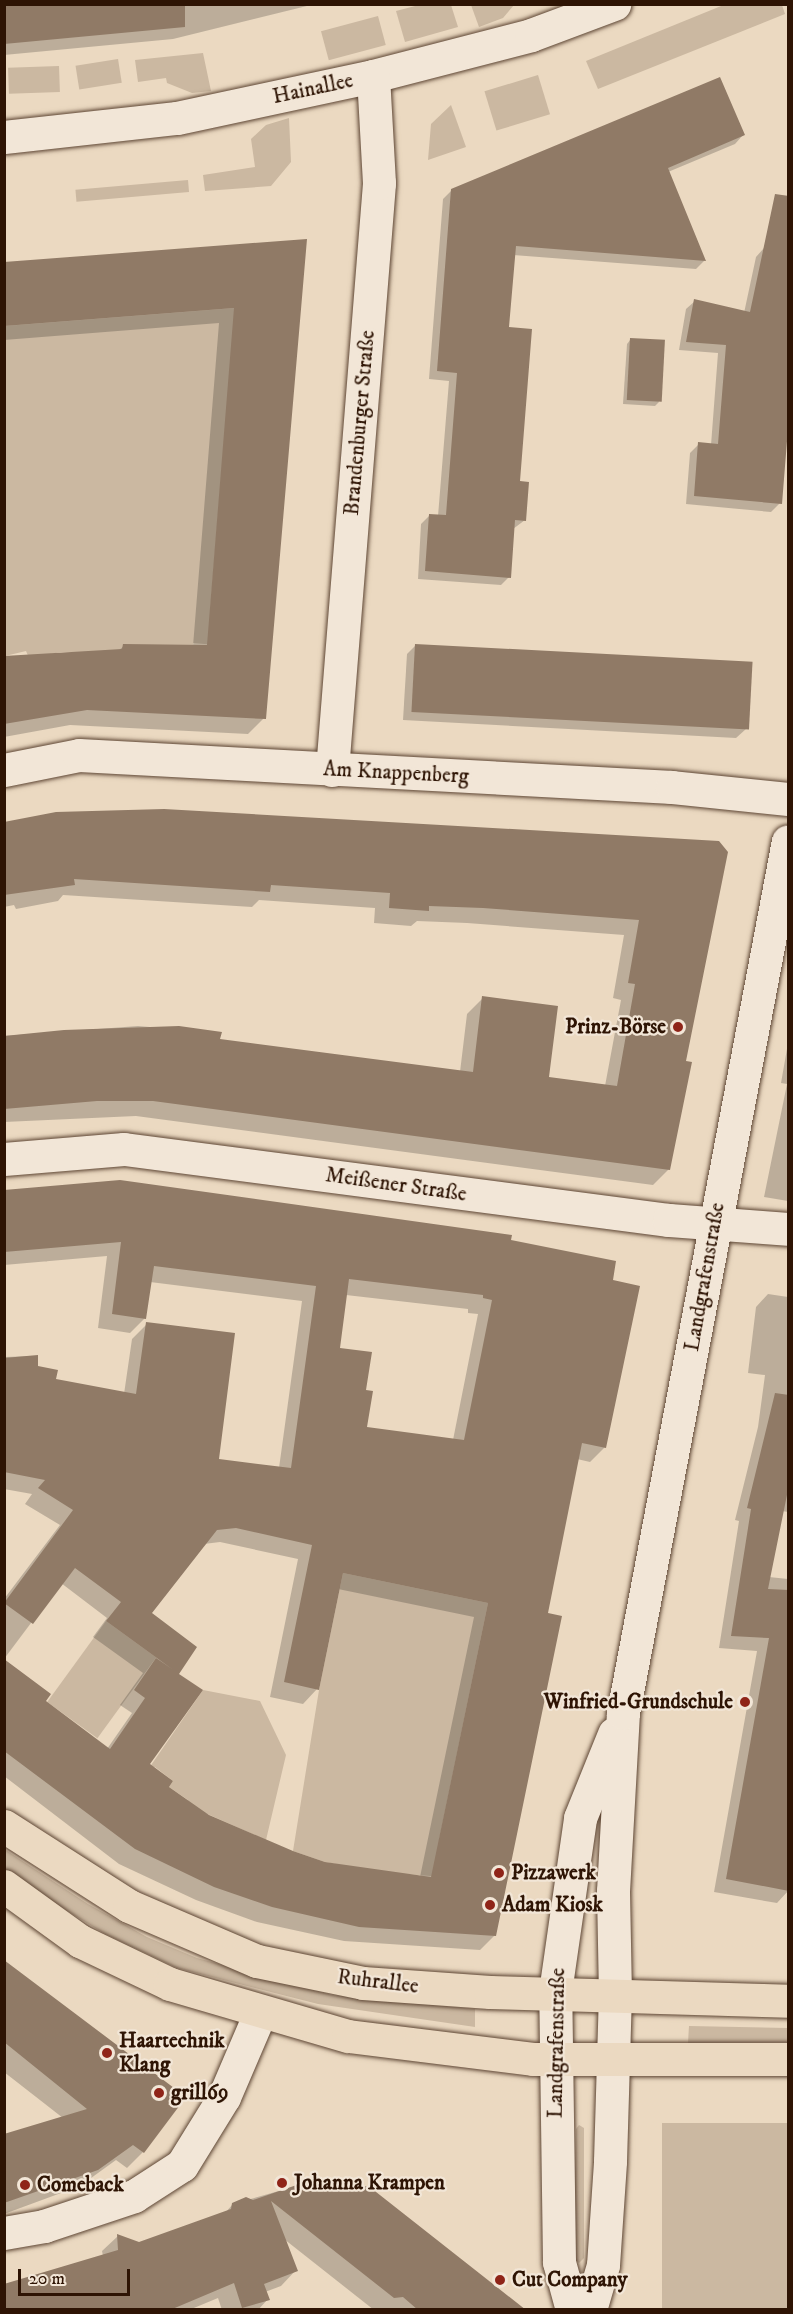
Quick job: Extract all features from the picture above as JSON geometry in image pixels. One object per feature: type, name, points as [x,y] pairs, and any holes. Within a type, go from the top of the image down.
[{"type":"main road","name":"Ruhrallee","points":[[4,1826],[129,1906],[258,1960],[363,1983],[490,1992],[555,1992],[789,2001]]},
{"type":"main road","points":[[4,1886],[80,1941],[170,1984],[260,2013],[348,2036],[553,2060],[789,2059]]},
{"type":"street","name":"Hainallee","points":[[4,137],[177,118],[373,76],[531,35],[614,4]]},
{"type":"street","name":"Brandenburger Straße","points":[[332,770],[379,183],[373,76]]},
{"type":"street","name":"Am Knappenberg","points":[[4,770],[79,755],[672,787],[789,798]]},
{"type":"street","name":"Landgrafenstraße","points":[[590,2310],[603,2265],[615,1995],[613,1891],[623,1713],[669,1485],[714,1223],[789,841]]},
{"type":"street","name":"Meißener Straße","points":[[4,1159],[124,1149],[544,1205],[789,1229]]},
{"type":"street","name":"Landgrafenstraße","points":[[572,2310],[559,2262],[553,2060],[555,1992],[580,1818],[623,1713]]},
{"type":"street","points":[[4,2233],[44,2226],[134,2196],[182,2164],[224,2097],[260,2013]]},
{"type":"shaded area","points":[[471,4],[514,5],[503,18],[479,27]]},
{"type":"shaded area","points":[[726,4],[782,5],[785,14],[598,89],[586,61]]},
{"type":"shaded area","points":[[419,5],[451,5],[458,27],[405,42],[396,11]]},
{"type":"shaded area","points":[[378,16],[386,45],[329,60],[321,31]]},
{"type":"shaded area","points":[[203,53],[211,91],[192,93],[167,83],[166,78],[138,82],[135,60]]},
{"type":"shaded area","points":[[118,59],[122,83],[79,89],[76,66]]},
{"type":"shaded area","points":[[59,66],[60,92],[9,94],[8,68]]},
{"type":"shaded area","points":[[538,75],[550,114],[496,131],[484,91]]},
{"type":"shaded area","points":[[451,105],[466,147],[428,160],[431,124]]},
{"type":"shaded area","points":[[289,118],[291,162],[271,186],[205,191],[203,175],[255,167],[251,139],[266,125]]},
{"type":"shaded area","points":[[188,180],[189,192],[76,202],[75,190]]},
{"type":"shaded area","points":[[235,308],[210,612],[215,645],[193,643],[193,655],[61,652],[29,658],[26,651],[5,656],[5,326]]},
{"type":"shaded area","points":[[343,1573],[488,1603],[439,1840],[443,1877],[379,1872],[325,1862],[293,1851],[319,1690]]},
{"type":"shaded area","points":[[106,1621],[156,1657],[97,1738],[47,1702]]},
{"type":"shaded area","points":[[203,1690],[260,1701],[286,1755],[266,1840],[187,1805],[188,1800],[169,1787],[173,1781],[155,1767],[147,1771]]},
{"type":"shaded area","points":[[4,1849],[88,1904],[147,1937],[197,1958],[332,1995],[475,2009],[475,2027],[318,2004],[177,1968],[105,1934],[51,1901],[5,1869]]},
{"type":"shaded area","points":[[689,2026],[788,2028],[788,2042],[688,2043]]},
{"type":"shaded area","points":[[662,2123],[788,2123],[788,2309],[662,2309]]},
{"type":"shaded area","points":[[579,2125],[584,2128],[584,2258],[579,2263],[573,2258],[576,2129]]},
{"type":"building","points":[[4,4],[185,4],[185,27],[4,44]]},
{"type":"building","points":[[720,77],[745,135],[668,168],[706,261],[516,246],[509,327],[532,329],[520,481],[529,482],[526,521],[515,520],[511,578],[425,571],[429,514],[446,515],[457,373],[437,371],[451,189]]},
{"type":"building","points":[[775,194],[789,196],[789,416],[782,504],[694,496],[698,442],[718,444],[726,345],[686,342],[694,299],[750,312]]},
{"type":"building","points":[[307,239],[266,719],[87,710],[4,724],[4,656],[122,649],[123,644],[207,645],[234,308],[4,326],[4,262]]},
{"type":"building","points":[[630,338],[665,340],[662,402],[627,400]]},
{"type":"building","points":[[415,644],[753,662],[749,730],[411,712]]},
{"type":"building","points":[[164,809],[719,841],[728,852],[686,1061],[692,1062],[670,1170],[153,1101],[97,1101],[4,1109],[4,1036],[64,1030],[179,1026],[222,1032],[220,1039],[473,1072],[482,996],[558,1006],[549,1077],[617,1086],[635,984],[628,983],[639,920],[483,908],[429,906],[429,911],[389,908],[390,893],[271,885],[270,892],[74,879],[75,885],[4,895],[4,822],[56,812]]},
{"type":"building","points":[[120,1180],[512,1235],[511,1240],[616,1261],[613,1280],[640,1286],[606,1448],[582,1443],[548,1613],[562,1616],[496,1936],[359,1927],[272,1907],[214,1887],[135,1849],[4,1751],[4,1659],[51,1694],[46,1701],[110,1749],[145,1698],[134,1690],[156,1658],[172,1669],[106,1621],[121,1602],[75,1568],[33,1624],[4,1603],[73,1510],[38,1488],[45,1480],[4,1472],[4,1358],[38,1355],[38,1366],[58,1370],[56,1379],[136,1394],[146,1322],[235,1333],[219,1459],[291,1468],[316,1286],[154,1266],[146,1319],[112,1314],[121,1242],[4,1252],[4,1190]],"holes":[[[349,1279],[483,1295],[483,1298],[492,1300],[464,1440],[367,1427],[373,1391],[366,1390],[372,1352],[340,1348]],[[236,1528],[312,1545],[284,1682],[319,1690],[343,1573],[488,1603],[431,1877],[325,1862],[293,1851],[209,1815],[169,1787],[173,1781],[150,1764],[203,1690],[179,1674],[197,1647],[152,1613],[217,1530]]]},
{"type":"building","points":[[775,1393],[789,1395],[789,1485],[768,1589],[789,1590],[789,1891],[726,1879],[769,1638],[731,1636],[751,1509],[747,1508]]},
{"type":"building","points":[[4,1960],[186,2097],[144,2153],[133,2145],[98,2170],[4,2203],[4,2134],[87,2109],[4,2042]]},
{"type":"building","points":[[338,2178],[371,2188],[526,2310],[418,2310],[403,2297],[394,2298],[271,2201],[298,2271],[264,2284],[270,2300],[242,2308],[234,2283],[170,2310],[4,2310],[4,2284],[118,2250],[117,2234],[139,2242],[231,2209],[232,2203],[246,2197],[253,2200],[314,2179]]},
{"type":"place","name":"Prinz-Börse","points":[[678,1027]]},
{"type":"place","name":"Winfried-Grundschule","points":[[745,1702]]},
{"type":"place","name":"Pizzawerk","points":[[499,1873]]},
{"type":"place","name":"Adam Kiosk","points":[[490,1905]]},
{"type":"place","name":"Haartechnik Klang","points":[[107,2053]]},
{"type":"place","name":"grill69","points":[[159,2093]]},
{"type":"place","name":"Johanna Krampen","points":[[282,2183]]},
{"type":"place","name":"Comeback","points":[[25,2185]]},
{"type":"place","name":"Cut Company","points":[[500,2280]]}]
